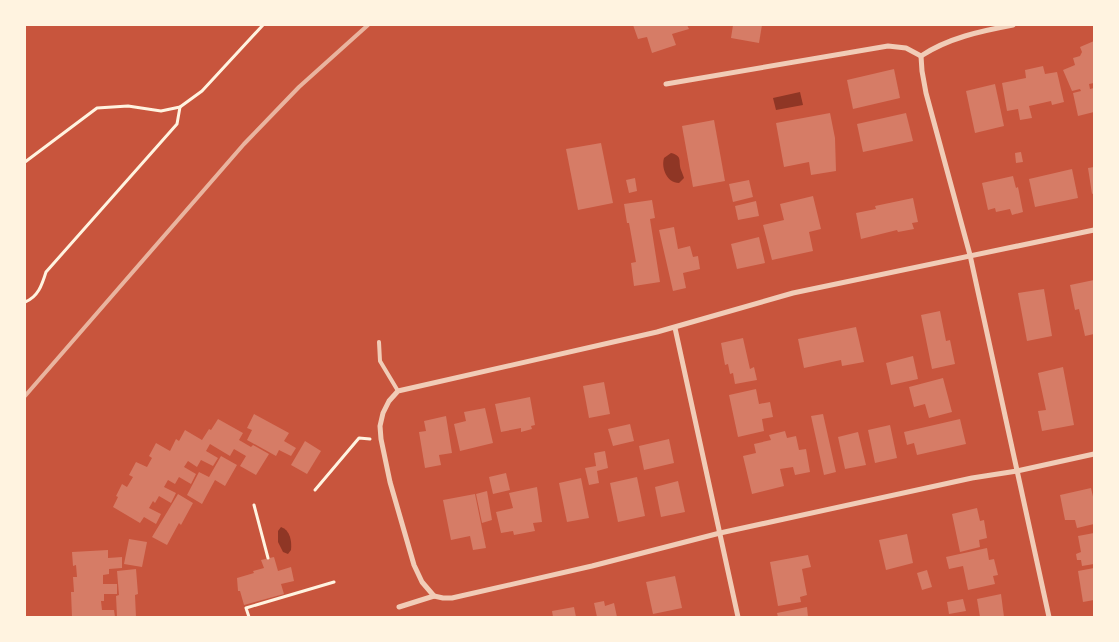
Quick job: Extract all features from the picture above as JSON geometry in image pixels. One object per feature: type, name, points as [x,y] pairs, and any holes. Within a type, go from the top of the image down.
[{"type":"street","points":[[921,56],[934,47],[951,40],[1013,25]]},
{"type":"street","points":[[666,84],[888,46],[906,48],[921,56]]},
{"type":"street","points":[[921,56],[926,93],[970,255],[1049,617]]},
{"type":"street","points":[[434,596],[422,582],[414,565],[390,482],[381,439],[380,426],[383,413],[389,401],[398,391],[675,328],[792,293],[1094,230]]},
{"type":"street","points":[[675,328],[738,617]]},
{"type":"street","points":[[399,607],[434,596],[452,598],[592,566],[720,533],[972,478],[1018,471],[1094,454]]},
{"type":"lane","points":[[379,342],[380,361],[398,391]]},
{"type":"path","points":[[25,162],[97,108],[128,106],[161,111],[180,106],[202,91],[264,25]]},
{"type":"path","points":[[25,302],[31,300],[40,290],[46,272],[177,124],[180,106]]},
{"type":"path","points":[[315,490],[359,438]]},
{"type":"path","points":[[254,505],[268,558]]},
{"type":"path","points":[[249,617],[246,608],[334,582]]},
{"type":"shaded area","points":[[800,92],[803,105],[776,110],[773,98]]},
{"type":"shaded area","points":[[671,153],[679,159],[684,178],[679,183],[668,178],[664,170],[664,158]]},
{"type":"shaded area","points":[[281,527],[288,533],[291,540],[291,550],[288,554],[283,552],[278,542],[278,531]]},
{"type":"building","points":[[633,25],[687,25],[689,29],[672,34],[676,45],[652,53],[647,37],[638,39]]},
{"type":"building","points":[[733,25],[762,25],[759,43],[731,38]]},
{"type":"building","points":[[1094,41],[1094,83],[1089,84],[1090,89],[1094,88],[1094,112],[1078,116],[1073,93],[1081,91],[1080,89],[1072,91],[1063,70],[1075,65],[1073,58],[1080,56],[1082,52],[1080,47]]},
{"type":"building","points":[[1043,66],[1045,74],[1057,72],[1064,102],[1052,105],[1051,101],[1029,106],[1032,118],[1020,120],[1018,109],[1007,111],[1002,83],[1026,78],[1025,70]]},
{"type":"building","points":[[894,69],[900,98],[853,109],[847,80]]},
{"type":"building","points":[[995,84],[1004,126],[975,133],[966,91]]},
{"type":"building","points":[[830,113],[835,138],[836,171],[811,175],[809,162],[784,167],[776,123]]},
{"type":"building","points":[[906,113],[913,141],[863,152],[857,124]]},
{"type":"building","points":[[714,120],[725,181],[693,187],[682,126]]},
{"type":"building","points":[[601,143],[613,203],[578,210],[566,149]]},
{"type":"building","points":[[1021,152],[1023,162],[1016,163],[1015,153]]},
{"type":"building","points":[[1094,167],[1094,193],[1092,194],[1088,168]]},
{"type":"building","points":[[1072,169],[1078,198],[1035,207],[1029,179]]},
{"type":"building","points":[[1013,176],[1016,188],[1018,187],[1023,212],[1012,215],[1010,209],[996,212],[995,208],[988,210],[982,183]]},
{"type":"building","points":[[635,178],[637,191],[629,193],[626,180]]},
{"type":"building","points":[[749,180],[753,197],[733,202],[729,184]]},
{"type":"building","points":[[813,196],[821,229],[809,232],[813,251],[772,260],[763,225],[784,220],[780,204]]},
{"type":"building","points":[[913,198],[918,222],[912,223],[914,229],[898,232],[897,230],[861,239],[856,213],[876,209],[875,206]]},
{"type":"building","points":[[652,200],[655,218],[650,219],[660,282],[634,286],[631,263],[636,262],[624,204]]},
{"type":"building","points":[[756,201],[759,216],[738,220],[735,206]]},
{"type":"building","points":[[674,227],[678,249],[690,246],[693,257],[698,256],[700,269],[683,273],[686,288],[673,291],[659,230]]},
{"type":"building","points":[[759,237],[765,263],[737,269],[731,244]]},
{"type":"building","points":[[1094,280],[1094,334],[1085,336],[1079,309],[1075,310],[1070,285]]},
{"type":"building","points":[[1044,289],[1052,336],[1027,341],[1018,293]]},
{"type":"building","points":[[940,311],[946,341],[950,340],[955,364],[932,369],[921,315]]},
{"type":"building","points":[[856,327],[864,362],[842,366],[841,360],[804,368],[798,339]]},
{"type":"building","points":[[743,338],[750,369],[754,367],[757,380],[735,384],[733,373],[730,374],[728,364],[725,365],[721,343]]},
{"type":"building","points":[[913,356],[918,379],[891,385],[886,363]]},
{"type":"building","points":[[1063,367],[1074,425],[1042,431],[1038,411],[1046,410],[1038,373]]},
{"type":"building","points":[[943,378],[952,412],[929,418],[925,404],[914,407],[909,387]]},
{"type":"building","points":[[604,382],[610,414],[589,418],[583,386]]},
{"type":"building","points":[[756,389],[759,404],[770,402],[773,417],[762,419],[764,431],[738,437],[729,395]]},
{"type":"building","points":[[530,397],[535,425],[531,426],[532,429],[521,432],[521,428],[501,432],[495,404]]},
{"type":"building","points":[[485,408],[493,443],[460,451],[454,424],[466,421],[464,412]]},
{"type":"building","points":[[254,414],[289,433],[284,441],[296,448],[291,456],[279,450],[276,456],[247,440],[252,430],[247,428]]},
{"type":"building","points":[[823,414],[836,472],[824,475],[811,416]]},
{"type":"building","points":[[446,416],[452,453],[439,455],[441,465],[425,468],[419,432],[426,431],[424,421]]},
{"type":"building","points":[[218,419],[243,433],[239,440],[269,454],[256,475],[240,466],[246,456],[234,449],[230,456],[210,444],[206,451],[218,458],[213,466],[201,460],[197,467],[188,461],[184,467],[196,474],[191,484],[179,477],[175,484],[168,480],[164,487],[176,493],[171,503],[159,496],[155,503],[153,501],[149,508],[161,514],[156,524],[144,517],[140,523],[113,507],[122,484],[127,487],[133,477],[129,475],[136,462],[147,467],[152,458],[149,456],[156,443],[170,451],[176,439],[179,441],[185,430],[202,440]]},
{"type":"building","points":[[960,419],[966,444],[917,455],[914,443],[907,445],[904,432]]},
{"type":"building","points":[[630,424],[634,441],[613,446],[608,429]]},
{"type":"building","points":[[890,425],[897,458],[875,463],[868,430]]},
{"type":"building","points":[[785,431],[787,438],[796,436],[799,450],[806,449],[810,472],[795,475],[793,467],[780,469],[784,486],[752,494],[743,456],[756,453],[754,444],[771,440],[769,435]]},
{"type":"building","points":[[858,432],[866,465],[845,469],[838,437]]},
{"type":"building","points":[[669,439],[674,463],[644,470],[639,446]]},
{"type":"building","points":[[305,441],[321,451],[307,474],[291,465]]},
{"type":"building","points":[[605,451],[608,468],[597,471],[599,483],[589,485],[585,468],[596,466],[594,453]]},
{"type":"building","points":[[221,456],[237,465],[225,486],[215,480],[202,504],[187,495],[199,472],[209,477]]},
{"type":"building","points":[[506,473],[510,490],[493,494],[489,477]]},
{"type":"building","points":[[637,477],[645,516],[618,522],[610,483]]},
{"type":"building","points":[[581,478],[589,518],[567,522],[559,483]]},
{"type":"building","points":[[678,481],[685,512],[661,517],[655,487]]},
{"type":"building","points":[[537,487],[542,522],[533,523],[535,531],[514,535],[513,531],[501,533],[496,512],[513,508],[509,493]]},
{"type":"building","points":[[1091,488],[1094,501],[1094,524],[1077,528],[1075,520],[1065,520],[1060,495]]},
{"type":"building","points":[[487,491],[492,520],[482,523],[476,494]]},
{"type":"building","points":[[178,494],[193,503],[167,545],[152,537]]},
{"type":"building","points":[[475,494],[486,548],[473,550],[470,536],[451,540],[443,500]]},
{"type":"building","points":[[977,508],[980,521],[984,520],[987,538],[979,540],[980,547],[960,552],[952,514]]},
{"type":"building","points":[[1094,533],[1094,564],[1082,566],[1081,560],[1077,560],[1076,554],[1081,552],[1078,536]]},
{"type":"building","points":[[907,534],[913,563],[886,570],[879,540]]},
{"type":"building","points":[[129,539],[147,542],[142,567],[124,564]]},
{"type":"building","points":[[987,548],[989,560],[994,559],[998,575],[993,576],[995,584],[968,590],[963,566],[949,569],[946,557]]},
{"type":"building","points":[[108,550],[108,558],[122,557],[122,568],[109,569],[109,574],[103,575],[103,584],[117,584],[117,594],[104,594],[104,601],[101,601],[102,610],[114,610],[115,617],[72,617],[71,592],[74,592],[73,577],[77,577],[76,565],[73,566],[72,552]]},
{"type":"building","points":[[808,555],[811,567],[802,569],[807,595],[800,597],[801,602],[778,606],[770,562]]},
{"type":"building","points":[[274,557],[278,571],[291,567],[294,581],[281,584],[284,594],[244,605],[240,591],[238,591],[237,578],[264,568],[261,560]]},
{"type":"building","points":[[1094,568],[1094,600],[1083,602],[1078,571]]},
{"type":"building","points":[[136,569],[138,594],[135,595],[136,617],[117,617],[116,596],[119,595],[117,571]]},
{"type":"building","points":[[927,570],[932,587],[922,590],[917,573]]},
{"type":"building","points":[[675,576],[682,608],[653,614],[646,582]]},
{"type":"building","points":[[1001,594],[1004,617],[980,617],[977,599]]},
{"type":"building","points":[[963,599],[966,611],[949,614],[947,602]]},
{"type":"building","points":[[604,601],[605,606],[614,603],[617,617],[597,617],[594,603]]},
{"type":"building","points":[[574,607],[576,617],[553,617],[552,611]]},
{"type":"building","points":[[807,607],[808,617],[778,617],[777,613]]},
{"type":"railway","points":[[25,396],[244,144],[299,87],[368,25]]}]
